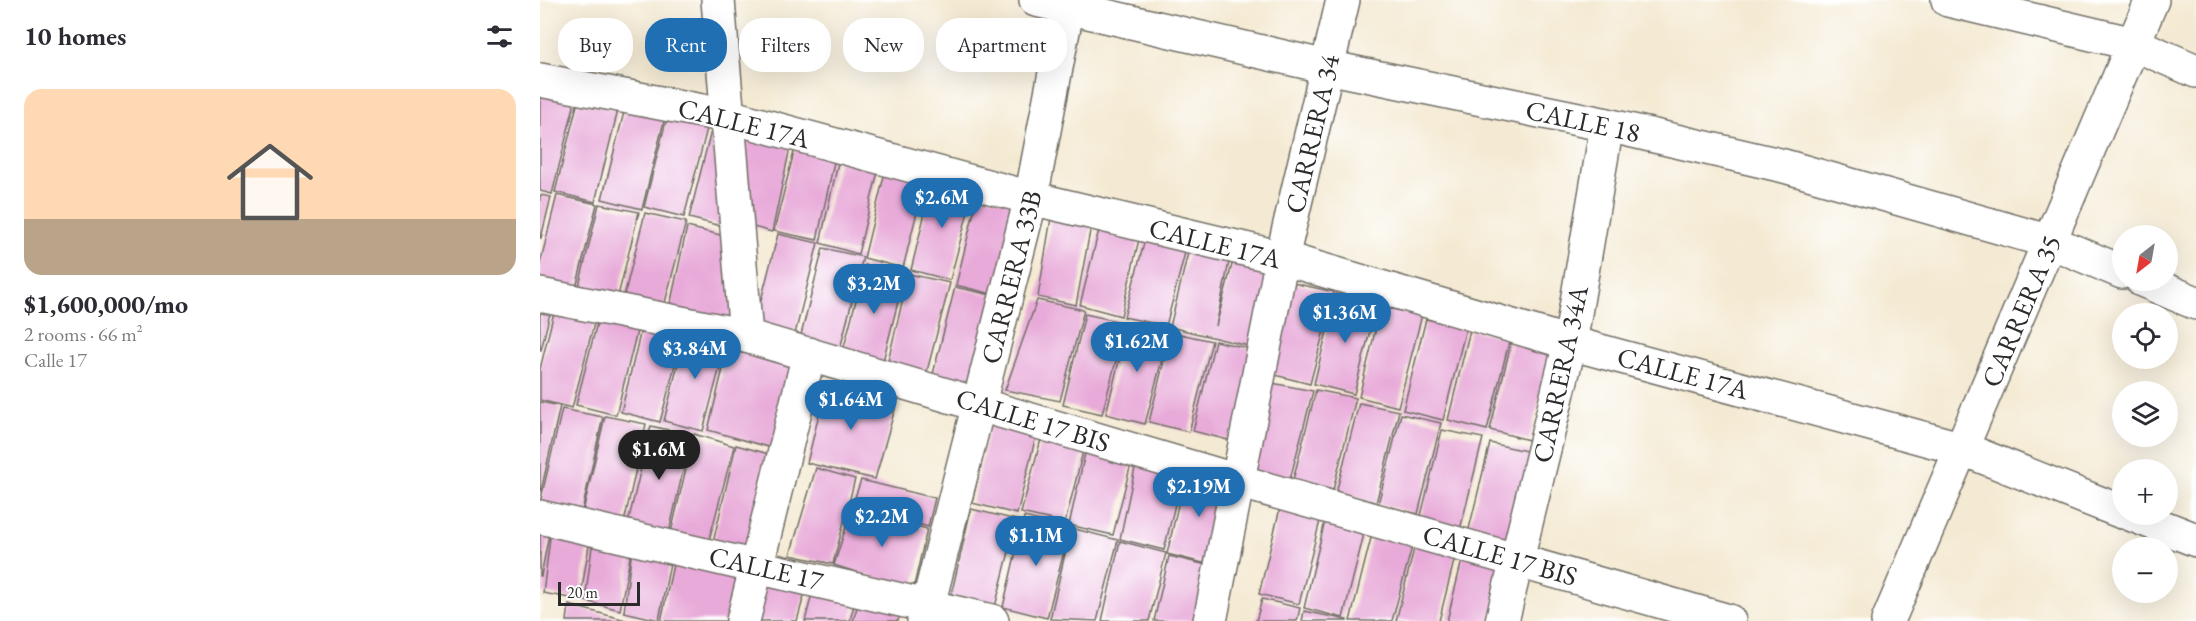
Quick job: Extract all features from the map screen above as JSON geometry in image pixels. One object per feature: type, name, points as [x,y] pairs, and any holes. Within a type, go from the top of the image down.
[{"type":"street","points":[[718,0],[746,336]]},
{"type":"street","name":"CALLE 18","points":[[1036,0],[1069,4],[1327,67],[1607,125],[1784,166],[2051,242],[2112,268]]},
{"type":"street","name":"CARRERA 34","points":[[1210,621],[1282,258],[1343,0]]},
{"type":"street","points":[[1948,0],[2134,44],[2196,71]]},
{"type":"street","name":"CARRERA 35","points":[[1888,621],[2152,0]]},
{"type":"street","name":"CARRERA 33B","points":[[926,613],[1031,198],[1069,4]]},
{"type":"street","name":"CALLE 17A","points":[[540,80],[728,116],[1031,198],[1282,258],[1570,343],[1963,449],[2112,508]]},
{"type":"street","name":"CARRERA 34A","points":[[1502,621],[1570,343],[1607,125]]},
{"type":"street","points":[[2168,291],[2196,303]]},
{"type":"street","name":"CALLE 17 BIS","points":[[540,295],[746,336],[980,403],[1238,481],[1730,621]]},
{"type":"street","points":[[743,621],[809,354]]},
{"type":"street","name":"CALLE 17","points":[[540,518],[756,565],[926,613],[992,621]]},
{"type":"street","points":[[2158,525],[2196,540]]},
{"type":"building","points":[[540,94],[575,102],[552,194],[540,191]]},
{"type":"building","points":[[578,101],[618,110],[595,202],[555,192]]},
{"type":"building","points":[[625,108],[665,117],[642,209],[602,199]]},
{"type":"building","points":[[667,117],[708,125],[684,217],[644,207]]},
{"type":"building","points":[[712,127],[729,228],[689,218]]},
{"type":"building","points":[[745,129],[791,143],[772,232],[746,225]]},
{"type":"building","points":[[796,144],[836,153],[817,240],[774,231]]},
{"type":"building","points":[[840,154],[880,163],[858,254],[820,243]]},
{"type":"building","points":[[886,168],[926,176],[903,268],[864,258]]},
{"type":"building","points":[[933,180],[974,189],[950,280],[911,270]]},
{"type":"building","points":[[540,195],[551,197],[541,238],[540,238]]},
{"type":"building","points":[[557,195],[597,204],[574,296],[540,287],[540,264]]},
{"type":"building","points":[[978,195],[1019,204],[996,295],[956,285]]},
{"type":"building","points":[[599,204],[639,212],[616,304],[577,294]]},
{"type":"building","points":[[645,213],[686,222],[662,314],[622,304]]},
{"type":"building","points":[[1051,218],[1091,226],[1076,305],[1038,297]]},
{"type":"building","points":[[1100,226],[1140,235],[1121,316],[1080,305]]},
{"type":"building","points":[[687,227],[733,238],[736,326],[668,315]]},
{"type":"building","points":[[778,234],[818,243],[795,334],[755,324]]},
{"type":"building","points":[[1146,236],[1187,245],[1166,326],[1124,317]]},
{"type":"building","points":[[823,248],[863,257],[840,349],[800,339]]},
{"type":"building","points":[[1189,249],[1230,257],[1216,326],[1234,257],[1275,266],[1257,348],[1170,327]]},
{"type":"building","points":[[865,265],[905,274],[882,365],[842,355]]},
{"type":"building","points":[[909,274],[950,283],[926,375],[887,365]]},
{"type":"building","points":[[1293,283],[1334,292],[1310,384],[1271,374]]},
{"type":"building","points":[[955,287],[996,296],[972,387],[932,378]]},
{"type":"building","points":[[1336,294],[1377,303],[1354,394],[1314,384]]},
{"type":"building","points":[[1037,300],[1084,310],[1060,401],[1005,390]]},
{"type":"building","points":[[540,302],[552,305],[541,350],[540,350]]},
{"type":"building","points":[[1381,307],[1422,315],[1398,407],[1359,397]]},
{"type":"building","points":[[555,308],[596,316],[572,408],[540,400],[540,369]]},
{"type":"building","points":[[1085,314],[1126,323],[1102,414],[1063,405]]},
{"type":"building","points":[[599,315],[639,323],[616,415],[576,405]]},
{"type":"building","points":[[1426,319],[1466,328],[1443,420],[1403,410]]},
{"type":"building","points":[[643,322],[684,331],[660,422],[621,412]]},
{"type":"building","points":[[1128,324],[1169,333],[1145,424],[1106,414]]},
{"type":"building","points":[[1470,330],[1510,338],[1487,430],[1448,420]]},
{"type":"building","points":[[686,331],[727,340],[703,431],[664,421]]},
{"type":"building","points":[[1171,332],[1212,341],[1189,432],[1149,422]]},
{"type":"building","points":[[1512,339],[1553,348],[1529,440],[1490,430]]},
{"type":"building","points":[[730,340],[803,358],[779,450],[708,430]]},
{"type":"building","points":[[1215,341],[1256,350],[1232,441],[1193,431]]},
{"type":"building","points":[[827,382],[897,402],[875,479],[807,463]]},
{"type":"building","points":[[1272,383],[1313,391],[1289,483],[1249,473]]},
{"type":"building","points":[[1316,390],[1356,398],[1333,490],[1293,480]]},
{"type":"building","points":[[540,402],[560,406],[541,491],[540,490]]},
{"type":"building","points":[[1359,403],[1399,411],[1376,503],[1336,493]]},
{"type":"building","points":[[562,409],[603,417],[580,520],[540,503]]},
{"type":"building","points":[[993,412],[1039,423],[1017,514],[972,503]]},
{"type":"building","points":[[1401,414],[1441,423],[1418,514],[1378,504]]},
{"type":"building","points":[[605,416],[646,424],[623,527],[582,516]]},
{"type":"building","points":[[651,426],[691,435],[668,537],[627,527]]},
{"type":"building","points":[[1044,428],[1086,440],[1065,523],[1021,513]]},
{"type":"building","points":[[1442,430],[1483,438],[1460,530],[1420,520]]},
{"type":"building","points":[[694,434],[734,446],[708,544],[670,537]]},
{"type":"building","points":[[1088,440],[1134,452],[1113,535],[1069,525]]},
{"type":"building","points":[[1490,443],[1531,452],[1507,543],[1468,533]]},
{"type":"building","points":[[736,445],[776,456],[749,555],[712,547]]},
{"type":"building","points":[[1138,454],[1184,467],[1164,550],[1120,539]]},
{"type":"building","points":[[816,468],[855,479],[833,564],[790,555]]},
{"type":"building","points":[[1186,470],[1231,483],[1211,565],[1167,554]]},
{"type":"building","points":[[861,480],[935,498],[928,527],[853,503]]},
{"type":"building","points":[[1281,504],[1322,513],[1299,604],[1259,594]]},
{"type":"building","points":[[852,508],[927,529],[913,590],[834,565]]},
{"type":"building","points":[[971,509],[1017,520],[994,611],[950,600]]},
{"type":"building","points":[[1024,517],[1070,528],[1047,618],[1003,607]]},
{"type":"building","points":[[1326,517],[1366,526],[1343,618],[1304,608]]},
{"type":"building","points":[[540,527],[550,529],[541,576],[540,576]]},
{"type":"building","points":[[1071,528],[1118,540],[1097,621],[1050,619]]},
{"type":"building","points":[[551,530],[590,539],[580,600],[543,593]]},
{"type":"building","points":[[1372,534],[1413,543],[1392,621],[1350,621]]},
{"type":"building","points":[[593,539],[632,547],[620,610],[585,601]]},
{"type":"building","points":[[1120,541],[1166,553],[1149,621],[1102,621]]},
{"type":"building","points":[[1416,541],[1457,549],[1439,621],[1396,621]]},
{"type":"building","points":[[632,549],[671,558],[659,620],[624,612]]},
{"type":"building","points":[[1464,552],[1505,561],[1490,621],[1447,621]]},
{"type":"building","points":[[1169,556],[1215,567],[1202,621],[1154,621]]},
{"type":"building","points":[[674,560],[744,577],[734,621],[661,621]]},
{"type":"building","points":[[766,570],[808,581],[797,621],[753,621]]},
{"type":"building","points":[[814,586],[856,597],[850,621],[805,621]]},
{"type":"building","points":[[860,597],[902,607],[898,621],[853,621]]},
{"type":"building","points":[[1262,599],[1300,608],[1297,621],[1256,621]]},
{"type":"building","points":[[569,605],[626,620],[626,621],[567,621]]},
{"type":"building","points":[[1304,611],[1347,620],[1347,621],[1302,621]]}]
